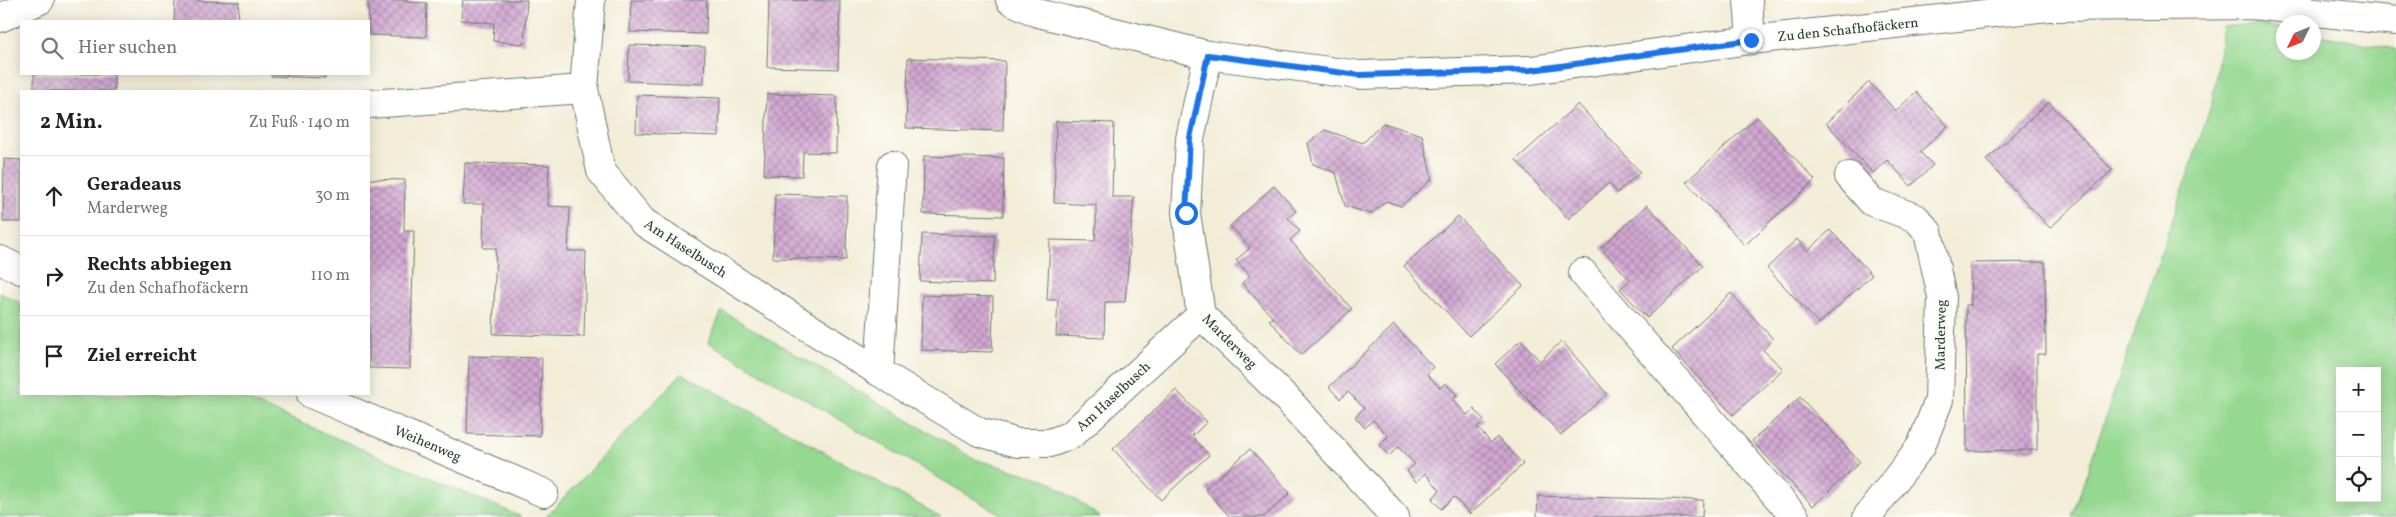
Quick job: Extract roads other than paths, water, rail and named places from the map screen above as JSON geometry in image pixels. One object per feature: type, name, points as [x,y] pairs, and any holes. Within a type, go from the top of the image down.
[{"type":"street","points":[[0,18],[40,0]]},
{"type":"street","name":"Am Haselbusch","points":[[591,0],[584,89],[601,171],[643,222],[879,372],[979,432],[1018,443],[1050,443],[1071,435],[1201,315]]},
{"type":"street","name":"Zu den Schafhofäckern","points":[[1010,0],[1038,13],[1208,55],[1368,75],[1531,70],[1751,40],[2048,7],[2252,4],[2396,21]]},
{"type":"street","points":[[1748,0],[1751,40]]},
{"type":"street","name":"Marderweg","points":[[1208,55],[1190,138],[1186,213],[1201,315],[1286,398],[1395,517]]},
{"type":"street","points":[[370,104],[584,89]]},
{"type":"street","points":[[879,372],[892,165]]},
{"type":"street","name":"Marderweg","points":[[1849,176],[1872,202],[1916,218],[1928,232],[1942,297],[1940,400],[1921,446],[1867,517]]},
{"type":"street","points":[[0,260],[20,270]]},
{"type":"street","points":[[1583,273],[1795,517]]},
{"type":"street","name":"Weihenweg","points":[[314,395],[544,493]]}]
